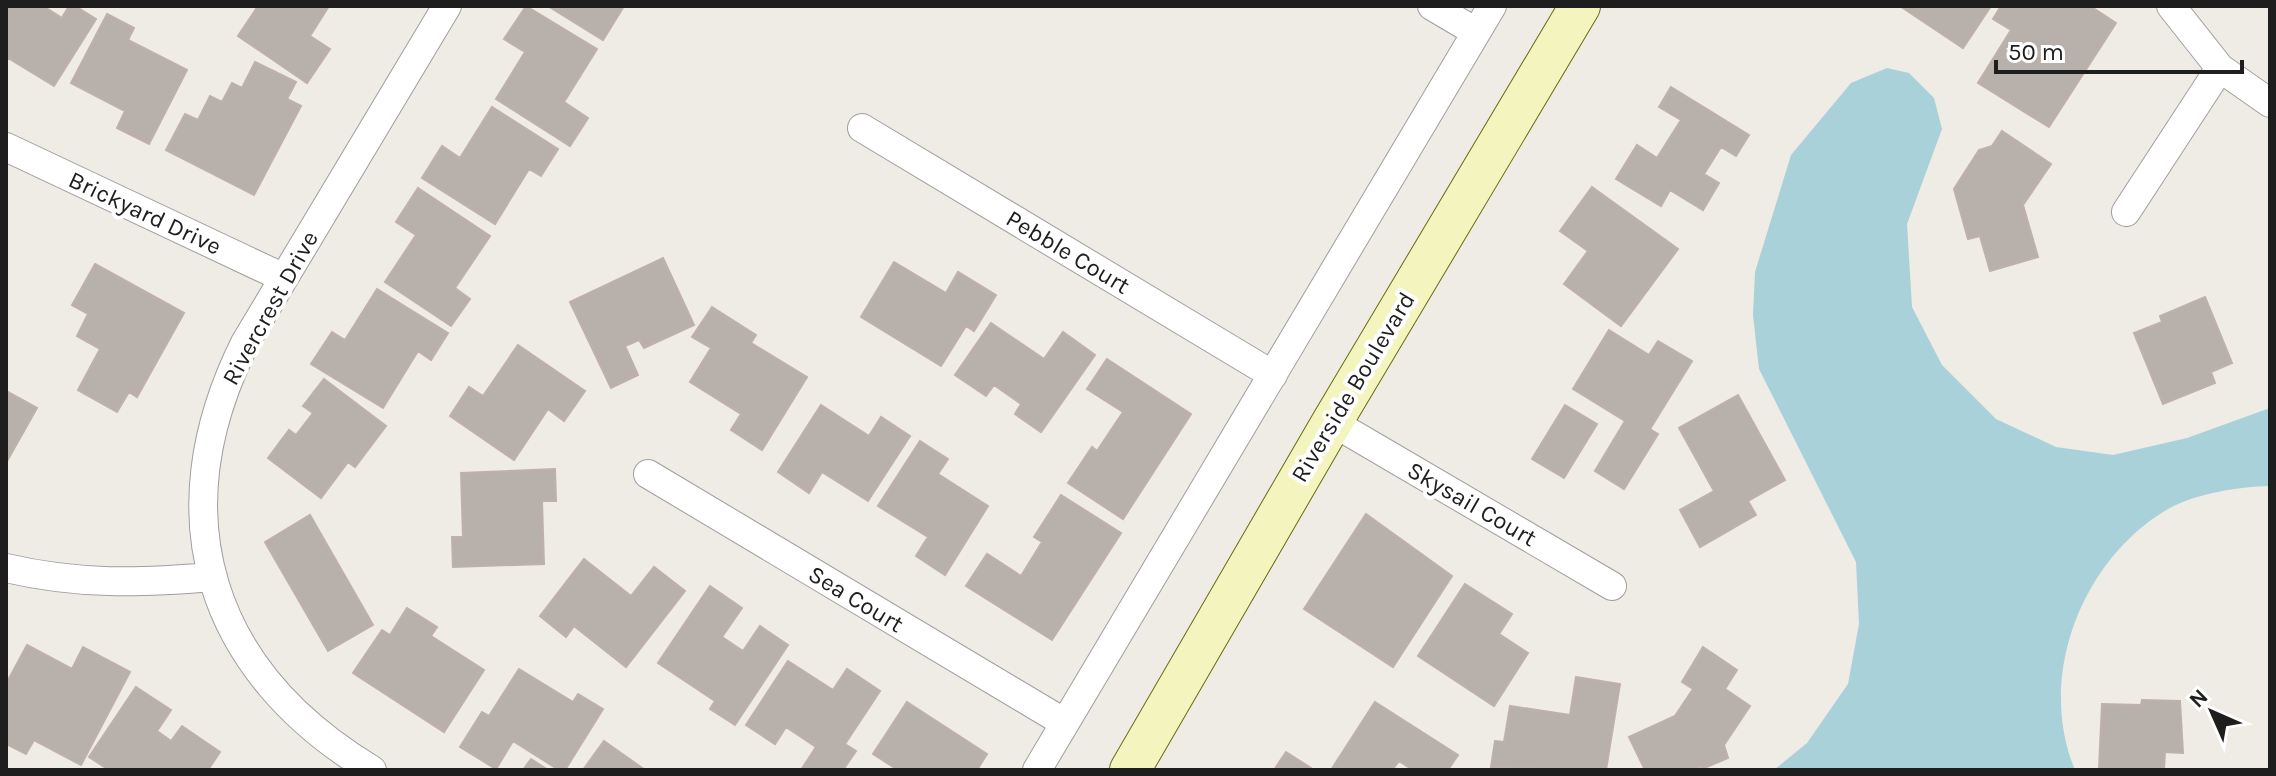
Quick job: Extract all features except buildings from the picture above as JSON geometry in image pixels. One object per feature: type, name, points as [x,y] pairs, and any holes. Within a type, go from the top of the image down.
[{"type":"main road","name":"Riverside Boulevard","points":[[1130,770],[1332,422],[1580,6]]},
{"type":"street","name":"Rivercrest Drive","points":[[372,770],[310,728],[264,680],[241,645],[213,577],[204,525],[204,472],[210,430],[227,380],[284,278],[447,6]]},
{"type":"street","points":[[1432,6],[1476,32]]},
{"type":"street","points":[[1037,770],[1492,6]]},
{"type":"street","points":[[2171,6],[2220,68],[2270,103]]},
{"type":"street","points":[[2126,212],[2220,68]]},
{"type":"street","name":"Pebble Court","points":[[862,128],[1273,375]]},
{"type":"street","name":"Brickyard Drive","points":[[6,147],[284,278]]},
{"type":"street","name":"Skysail Court","points":[[1332,422],[1612,586]]},
{"type":"street","name":"Sea Court","points":[[648,474],[1065,723]]},
{"type":"street","points":[[6,568],[67,581],[112,583],[213,577]]},
{"type":"water","points":[[1887,68],[1909,73],[1934,98],[1942,129],[1907,224],[1912,307],[1942,365],[1996,419],[2056,447],[2113,455],[2187,438],[2270,408],[2270,486],[2218,492],[2168,509],[2138,531],[2112,558],[2090,589],[2075,623],[2065,660],[2061,697],[2064,734],[2075,770],[1774,770],[1807,743],[1848,684],[1859,624],[1856,562],[1759,369],[1753,315],[1755,272],[1791,155],[1851,83]]}]
